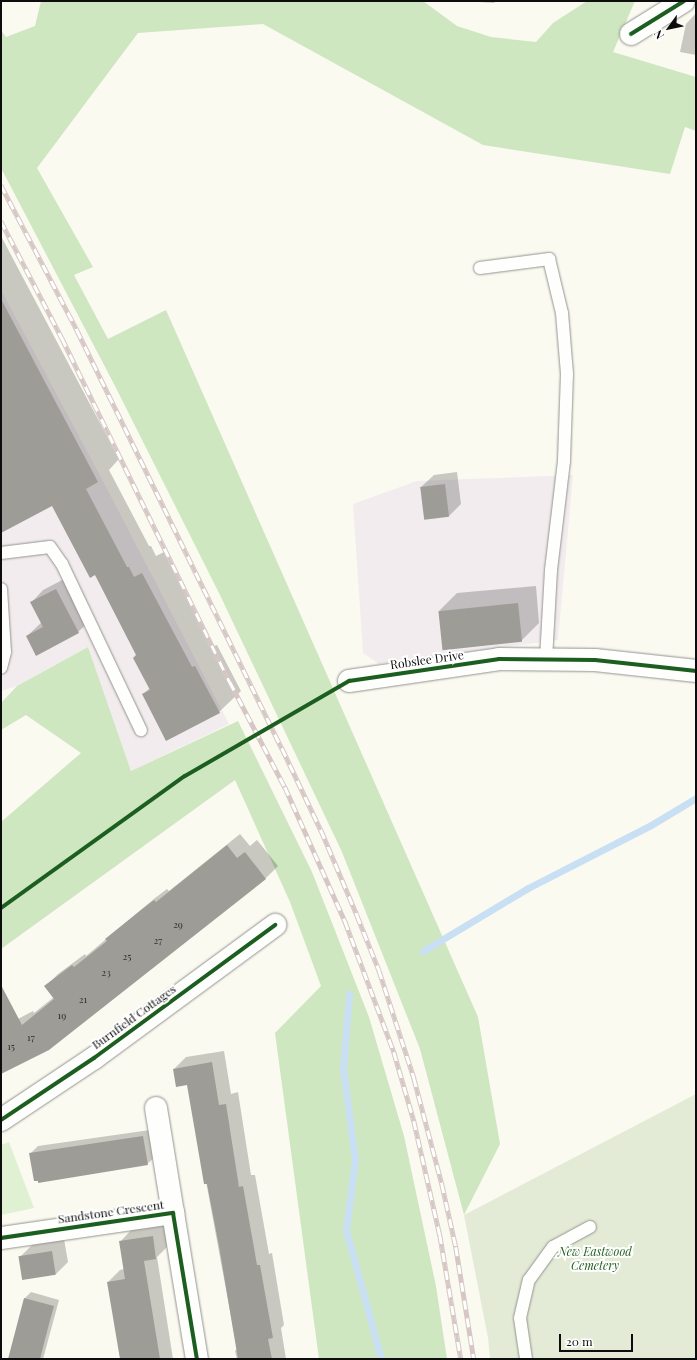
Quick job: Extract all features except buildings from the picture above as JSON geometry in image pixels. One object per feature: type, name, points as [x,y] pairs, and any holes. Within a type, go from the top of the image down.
[{"type":"street","points":[[631,34],[684,1]]},
{"type":"street","name":"Robslee Drive","points":[[349,681],[499,659],[595,660],[696,671]]},
{"type":"street","name":"Burnfield Cottages","points":[[1,1120],[94,1058],[275,926]]},
{"type":"street","name":"Sandstone Crescent","points":[[156,1108],[197,1359]]},
{"type":"street","name":"Sandstone Crescent","points":[[1,1238],[173,1213]]},
{"type":"lane","points":[[480,268],[549,259],[562,313],[566,374],[564,461],[551,570],[546,660]]},
{"type":"lane","points":[[1,553],[50,547],[62,564],[141,730]]},
{"type":"lane","points":[[1,589],[5,652],[1,668]]},
{"type":"lane","points":[[526,1359],[520,1318],[529,1280],[553,1247],[590,1227]]},
{"type":"shaded area","points":[[1,290],[105,485],[229,724],[131,771],[88,647],[17,686],[1,691]]},
{"type":"shaded area","points":[[573,475],[558,640],[379,664],[363,653],[353,504],[417,481]]},
{"type":"green space","points":[[41,1],[423,1],[457,26],[491,37],[536,42],[553,23],[587,1],[635,1],[613,52],[696,77],[696,131],[685,127],[670,174],[483,145],[263,24],[138,33],[37,168],[93,267],[74,275],[108,339],[166,310],[478,1017],[500,1144],[464,1215],[420,1049],[342,852],[219,593],[115,386],[1,168],[1,30],[6,37],[35,26]]},
{"type":"green space","points":[[88,647],[131,771],[238,721],[312,872],[369,1017],[404,1136],[436,1286],[447,1359],[319,1359],[275,1033],[321,986],[290,902],[235,780],[1,949],[1,822],[81,753],[26,715],[1,730],[1,703],[17,686]]},
{"type":"green space","name":"New Eastwood Cemetery","points":[[696,1094],[696,1359],[490,1359],[488,1338],[464,1215]]},
{"type":"green space","points":[[9,1142],[34,1208],[1,1215],[1,1145]]},
{"type":"waterway","points":[[423,951],[528,888],[651,825],[696,798]]},
{"type":"waterway","points":[[349,994],[343,1068],[355,1160],[346,1230],[381,1359]]},
{"type":"railway","points":[[1,185],[77,330],[282,748],[321,830],[357,915],[379,970],[414,1078],[442,1184],[456,1247],[474,1359]]},
{"type":"railway","points":[[1,221],[62,338],[230,682],[285,787],[345,921],[394,1052],[414,1121],[440,1235],[461,1359]]},
{"type":"cycle path","points":[[631,34],[684,1]]},
{"type":"cycle path","points":[[1,908],[185,776],[349,681],[499,659],[595,660],[696,671]]},
{"type":"cycle path","points":[[1,1120],[94,1058],[275,925]]},
{"type":"cycle path","points":[[1,1238],[173,1213],[197,1359]]}]
